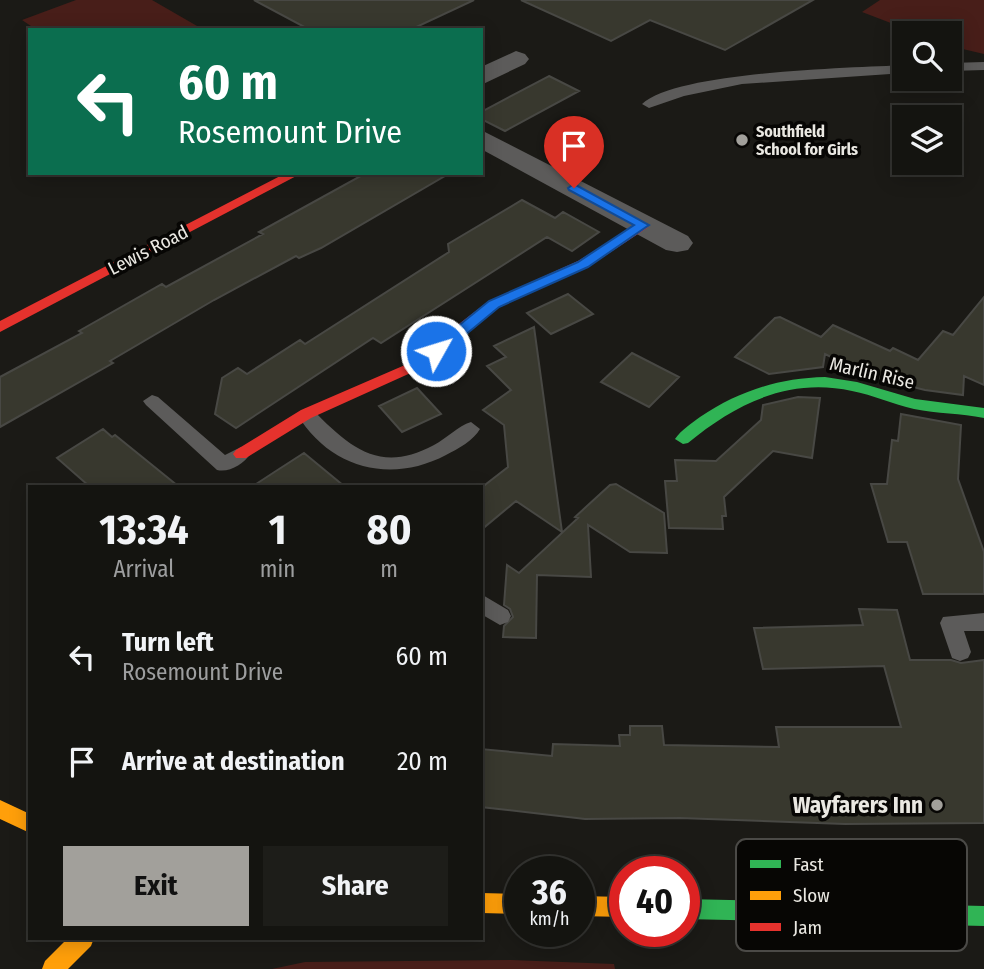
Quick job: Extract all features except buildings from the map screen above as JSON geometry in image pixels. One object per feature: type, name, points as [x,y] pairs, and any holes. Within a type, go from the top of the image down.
[{"type":"street","points":[[483,76],[516,59]]},
{"type":"street","points":[[483,139],[677,243]]},
{"type":"street","name":"Lewis Road","points":[[0,327],[292,175]]},
{"type":"street","points":[[241,454],[306,414],[410,368],[436,351],[494,304],[583,264],[643,225]]},
{"type":"street","name":"Marlin Rise","points":[[683,439],[705,418],[728,405],[762,387],[793,380],[842,383],[942,410],[970,408],[984,413]]},
{"type":"street","points":[[0,809],[28,823]]},
{"type":"street","points":[[483,903],[504,904]]},
{"type":"street","points":[[700,909],[736,910]]},
{"type":"street","points":[[52,969],[81,940]]},
{"type":"lane","points":[[962,67],[984,66]]},
{"type":"lane","points":[[649,104],[692,87],[727,82],[892,70]]},
{"type":"lane","points":[[152,401],[224,465],[241,454]]},
{"type":"lane","points":[[306,414],[345,451],[367,461],[394,466],[414,463],[439,451],[471,429]]},
{"type":"lane","points":[[960,652],[951,622],[984,622]]},
{"type":"shaded area","points":[[76,0],[152,0],[201,28],[34,28],[22,20]]},
{"type":"shaded area","points":[[880,0],[984,0],[984,54],[962,49],[962,21],[892,21],[892,23],[862,12]]},
{"type":"shaded area","points":[[511,960],[614,964],[615,969],[272,969],[305,962]]},
{"type":"traffic: fast","points":[[683,439],[739,400],[781,386],[803,382],[849,385],[915,404],[984,413]]},
{"type":"traffic: fast","points":[[700,909],[736,910]]},
{"type":"traffic: fast","points":[[967,916],[984,916]]},
{"type":"traffic: slow","points":[[0,809],[28,823]]},
{"type":"traffic: slow","points":[[483,903],[504,904]]},
{"type":"traffic: slow","points":[[595,906],[609,907]]},
{"type":"traffic: slow","points":[[53,969],[81,940]]},
{"type":"traffic: jam","points":[[0,327],[292,175]]},
{"type":"traffic: jam","points":[[241,454],[306,414],[410,368],[494,304],[583,264],[643,225]]},
{"type":"place","name":"Southfield School for Girls","points":[[742,140]]},
{"type":"place","name":"Wayfarers Inn","points":[[937,805]]},
{"type":"route","points":[[436,351],[494,304],[583,264],[643,225],[574,188]]}]
